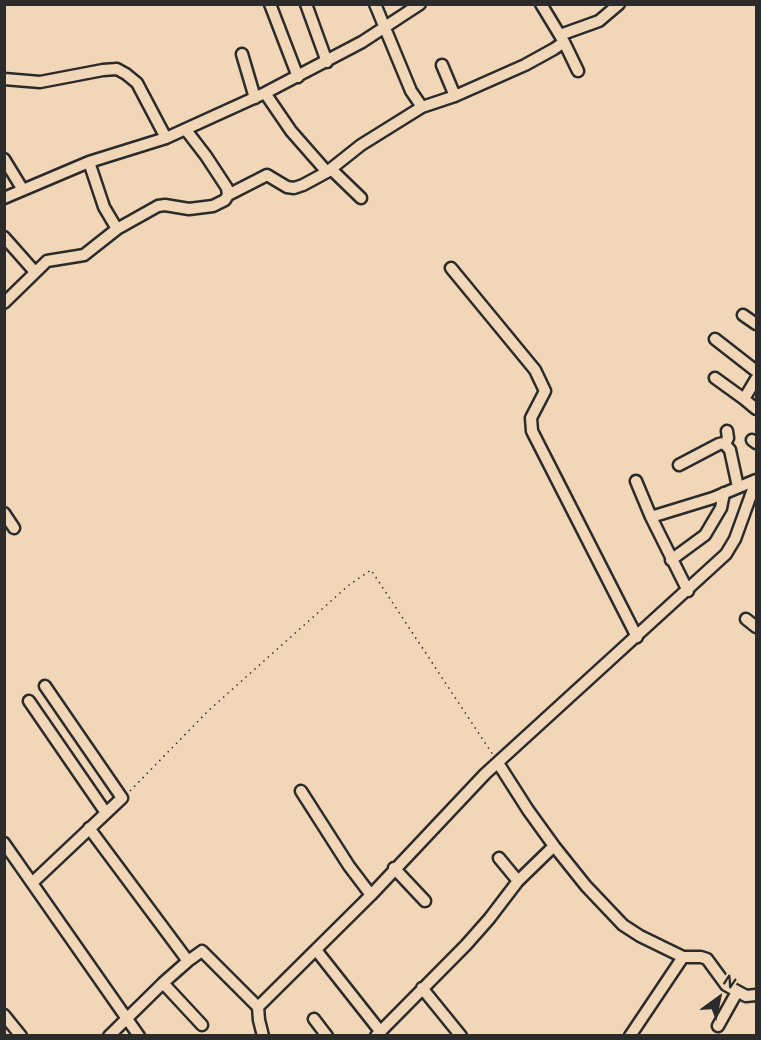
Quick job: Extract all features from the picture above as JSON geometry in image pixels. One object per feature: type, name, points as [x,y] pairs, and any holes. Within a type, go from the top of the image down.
[{"type":"street","points":[[270,4],[298,77]]},
{"type":"street","points":[[306,4],[327,62]]},
{"type":"street","points":[[375,4],[396,50],[411,91],[422,107]]},
{"type":"street","points":[[4,198],[89,162],[166,138],[260,96],[362,42],[420,4]]},
{"type":"street","points":[[541,4],[578,71]]},
{"type":"street","points":[[4,303],[47,261],[84,255],[117,229],[158,206],[189,209],[213,206],[225,200],[228,195],[267,175],[287,187],[294,188],[329,171],[361,145],[422,107],[455,96],[525,65],[562,39],[599,21],[620,4]]},
{"type":"street","points":[[242,54],[260,96],[329,171],[361,198]]},
{"type":"street","points":[[442,65],[455,96]]},
{"type":"street","points":[[4,79],[39,82],[117,69],[137,84],[166,138]]},
{"type":"street","points":[[186,129],[227,188],[228,195]]},
{"type":"street","points":[[4,159],[23,190]]},
{"type":"street","points":[[89,162],[104,207],[117,229]]},
{"type":"street","points":[[4,237],[34,272]]},
{"type":"street","points":[[451,268],[535,370],[545,391],[531,418],[532,431],[637,637]]},
{"type":"street","points":[[742,315],[756,324]]},
{"type":"street","points":[[715,339],[756,371]]},
{"type":"street","points":[[715,378],[756,409]]},
{"type":"street","points":[[744,399],[756,379]]},
{"type":"street","points":[[725,444],[728,438],[727,431]]},
{"type":"street","points":[[679,465],[719,444],[725,444]]},
{"type":"street","points":[[725,444],[730,450],[738,487]]},
{"type":"street","points":[[651,517],[756,480]]},
{"type":"street","points":[[258,1007],[371,895],[485,774],[726,554],[731,547],[756,480]]},
{"type":"street","points":[[636,481],[671,560],[688,591]]},
{"type":"street","points":[[671,560],[705,535],[720,508],[724,493]]},
{"type":"street","points":[[4,513],[14,528]]},
{"type":"street","points":[[746,619],[756,627]]},
{"type":"street","points":[[33,882],[123,798],[45,686]]},
{"type":"street","points":[[29,700],[106,813]]},
{"type":"street","points":[[498,763],[554,846],[586,886],[623,925],[683,957],[701,957],[707,960],[722,980],[737,992],[746,996],[756,994]]},
{"type":"street","points":[[301,791],[349,866],[371,895]]},
{"type":"street","points":[[89,828],[188,961]]},
{"type":"street","points":[[4,843],[140,1035]]},
{"type":"street","points":[[316,950],[378,1033],[489,919],[518,881],[554,846]]},
{"type":"street","points":[[499,858],[518,881]]},
{"type":"street","points":[[394,868],[425,901]]},
{"type":"street","points":[[109,1035],[188,961],[201,952],[204,952],[258,1007],[258,1020],[263,1035]]},
{"type":"street","points":[[630,1035],[683,957]]},
{"type":"street","points":[[164,983],[202,1025]]},
{"type":"street","points":[[422,988],[461,1035]]},
{"type":"street","points":[[718,1026],[737,992]]},
{"type":"street","points":[[4,1015],[21,1035]]},
{"type":"street","points":[[314,1019],[327,1035]]},
{"type":"path","points":[[123,798],[207,711],[349,585],[371,570],[498,763]]}]
